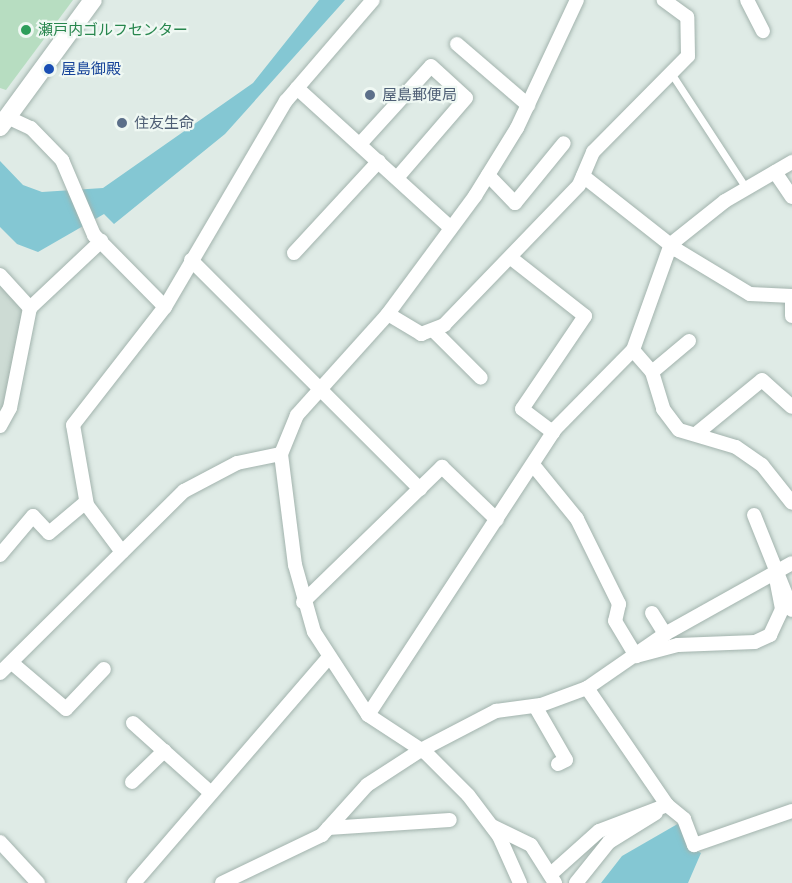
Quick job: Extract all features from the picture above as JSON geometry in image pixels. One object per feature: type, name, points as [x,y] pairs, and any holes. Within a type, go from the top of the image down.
[{"type":"main road","points":[[4,122],[93,0]]},
{"type":"street","points":[[122,552],[86,501],[74,425],[165,307],[191,260],[297,88],[374,0]]},
{"type":"street","points":[[520,883],[492,826],[421,750],[368,715],[329,657],[303,602],[281,454],[316,390],[388,314],[488,175],[528,105],[577,0]]},
{"type":"street","points":[[388,314],[421,334],[434,331],[511,258],[583,176],[593,152],[688,56],[691,28],[687,17],[664,0]]},
{"type":"street","points":[[747,0],[762,31]]},
{"type":"street","points":[[457,44],[528,105]]},
{"type":"street","points":[[360,144],[431,66],[466,98],[397,178]]},
{"type":"street","points":[[297,88],[452,228]]},
{"type":"street","points":[[4,122],[31,128],[62,160],[79,191],[88,225],[165,307]]},
{"type":"street","points":[[488,175],[515,203],[564,143]]},
{"type":"street","points":[[294,253],[379,161]]},
{"type":"street","points":[[368,715],[534,466],[553,432],[633,350],[671,244],[746,188],[792,162]]},
{"type":"street","points":[[775,172],[792,197]]},
{"type":"street","points":[[583,176],[671,244],[750,294],[792,297],[792,316]]},
{"type":"street","points":[[0,426],[10,408],[30,308],[101,241]]},
{"type":"street","points":[[511,258],[585,316],[522,409],[553,432]]},
{"type":"street","points":[[191,260],[316,390],[339,404],[420,489]]},
{"type":"street","points":[[0,275],[30,308]]},
{"type":"street","points":[[434,331],[481,378]]},
{"type":"street","points":[[652,372],[689,341]]},
{"type":"street","points":[[633,350],[652,372],[663,409],[679,430],[736,447],[762,465],[792,502]]},
{"type":"street","points":[[696,434],[762,380],[792,407]]},
{"type":"street","points":[[0,673],[184,491],[213,473],[281,454]]},
{"type":"street","points":[[534,466],[577,519],[619,604],[615,621],[636,656]]},
{"type":"street","points":[[303,602],[442,467],[497,520]]},
{"type":"street","points":[[0,555],[33,516],[49,533],[86,501]]},
{"type":"street","points":[[636,656],[678,645],[755,642],[770,635],[782,609],[766,535],[754,515]]},
{"type":"street","points":[[222,883],[328,828],[367,785],[421,750],[496,711],[536,706],[587,688],[665,634],[792,563]]},
{"type":"street","points":[[774,573],[792,610]]},
{"type":"street","points":[[652,614],[665,634]]},
{"type":"street","points":[[134,883],[329,657]]},
{"type":"street","points":[[12,663],[66,709],[104,669]]},
{"type":"street","points":[[587,688],[667,805],[684,819],[694,845],[792,811]]},
{"type":"street","points":[[536,706],[567,760],[558,764]]},
{"type":"street","points":[[133,723],[211,793]]},
{"type":"street","points":[[132,782],[164,751]]},
{"type":"street","points":[[492,826],[531,845],[553,878],[599,831],[667,805]]},
{"type":"street","points":[[576,883],[609,842],[667,805]]},
{"type":"street","points":[[328,828],[450,820]]},
{"type":"street","points":[[0,842],[38,883]]},
{"type":"lane","points":[[671,74],[746,188]]},
{"type":"shaded area","points":[[0,282],[26,310],[0,420]]},
{"type":"green space","name":"瀬戸内ゴルフセンター","points":[[0,0],[73,0],[6,90],[0,88]]},
{"type":"water","points":[[319,0],[345,0],[225,134],[114,224],[104,214],[38,252],[17,244],[0,227],[0,161],[23,185],[42,192],[103,188],[253,83]]},
{"type":"water","points":[[681,822],[690,847],[701,853],[688,883],[601,883],[622,856]]},
{"type":"place","name":"瀬戸内ゴルフセンター","points":[[26,30]]},
{"type":"place","name":"屋島御殿","points":[[49,69]]},
{"type":"place","name":"屋島郵便局","points":[[370,95]]},
{"type":"place","name":"住友生命","points":[[122,123]]}]
